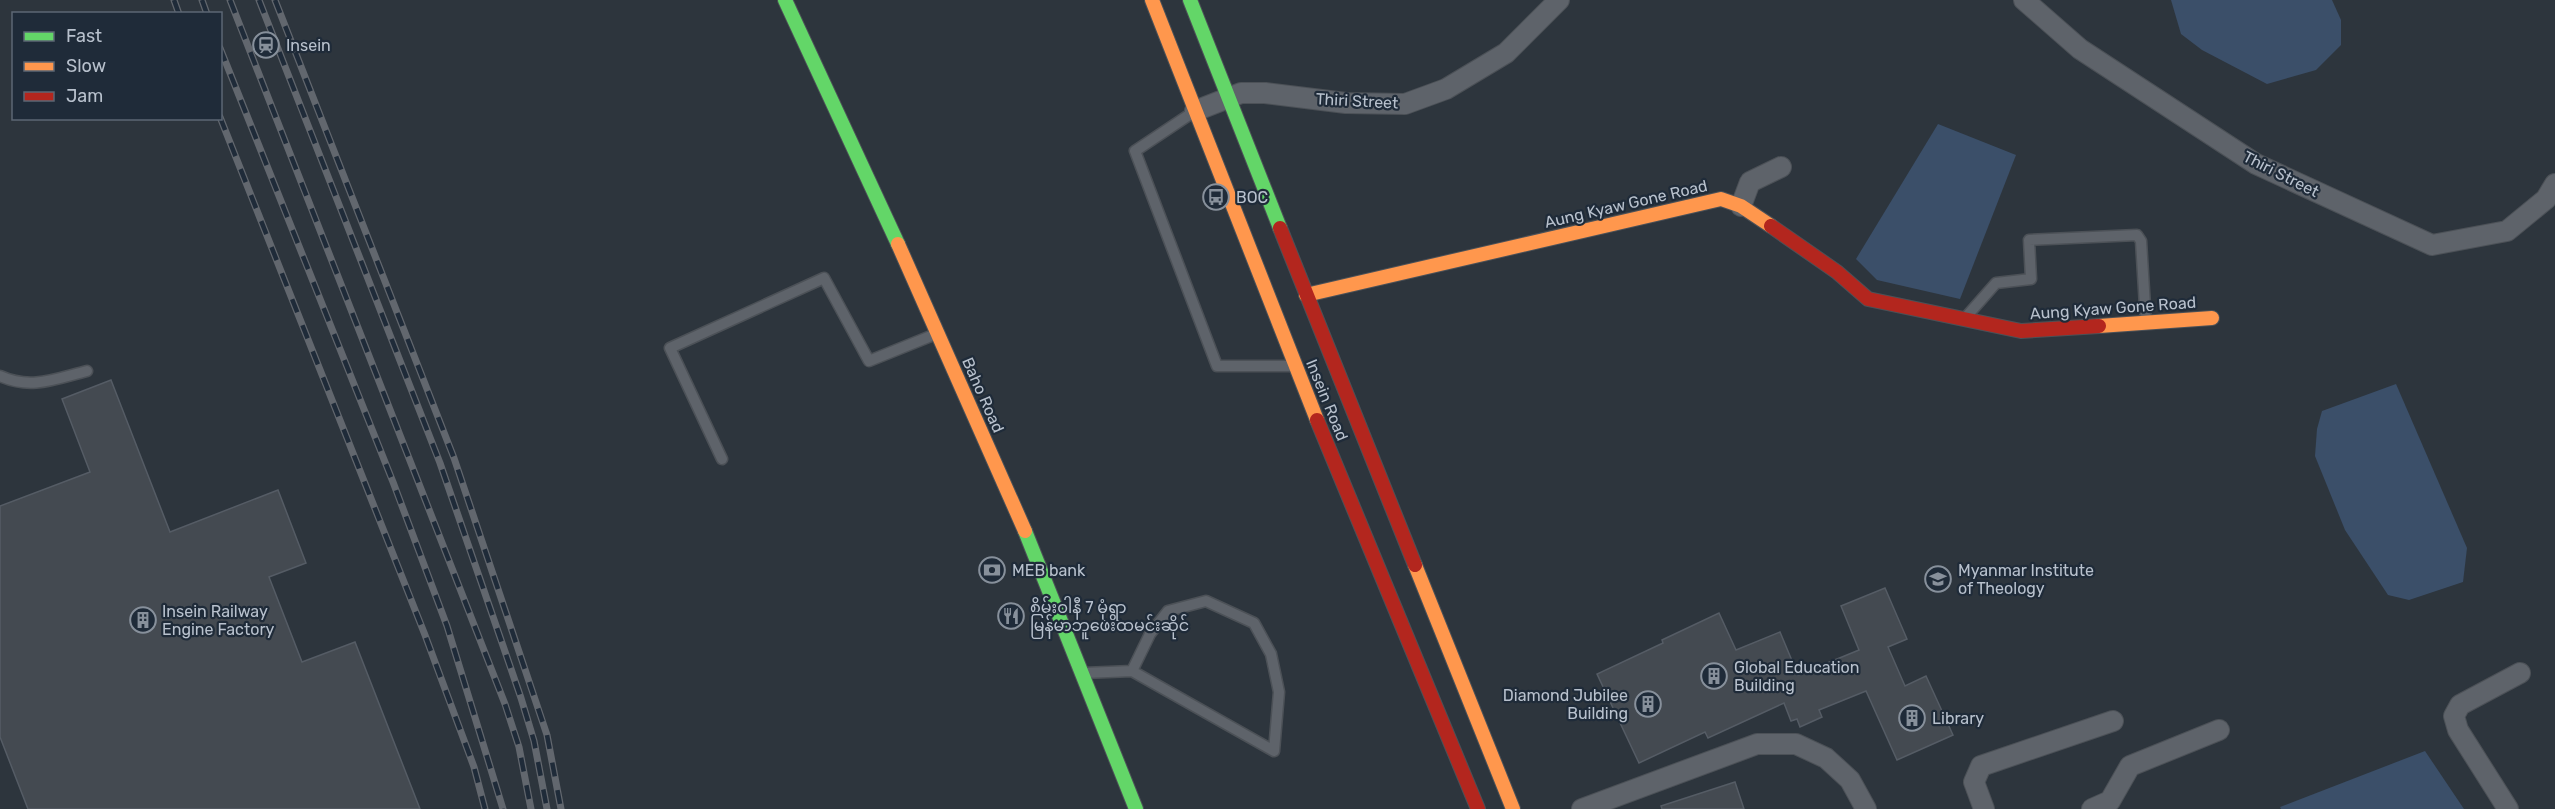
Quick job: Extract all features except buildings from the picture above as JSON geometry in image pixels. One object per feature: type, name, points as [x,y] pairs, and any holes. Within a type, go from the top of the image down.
[{"type":"main road","name":"Baho Road","points":[[785,0],[938,333],[1041,569],[1136,809]]},
{"type":"main road","name":"Insein Road","points":[[1152,0],[1295,366],[1362,483],[1456,712],[1478,809]]},
{"type":"main road","name":"Insein Road","points":[[1190,0],[1306,295],[1362,483],[1456,712],[1513,809]]},
{"type":"main road","name":"Aung Kyaw Gone Road","points":[[1306,295],[1721,200],[1741,206],[1837,272],[1868,300],[2021,331],[2212,318]]},
{"type":"street","name":"Thiri Street","points":[[1195,111],[1241,93],[1265,93],[1346,103],[1405,104],[1446,89],[1506,53],[1559,0]]},
{"type":"street","name":"Thiri Street","points":[[2024,0],[2080,49],[2256,164],[2432,245],[2507,231],[2546,200],[2555,184]]},
{"type":"street","points":[[1741,206],[1750,183],[1781,166]]},
{"type":"street","points":[[2508,809],[2458,730],[2454,716],[2460,705],[2520,673]]},
{"type":"street","points":[[1984,809],[1974,782],[1981,766],[2113,721]]},
{"type":"street","points":[[2092,809],[2110,801],[2130,765],[2219,730]]},
{"type":"street","points":[[1582,809],[1757,744],[1796,744],[1826,758],[1850,780],[1866,809]]},
{"type":"lane","points":[[1195,111],[1135,151],[1217,366],[1295,366]]},
{"type":"lane","points":[[1963,321],[1996,283],[2031,279],[2029,240],[2137,235],[2141,242],[2146,323]]},
{"type":"lane","points":[[722,459],[670,348],[824,278],[869,361],[938,333]]},
{"type":"lane","points":[[0,376],[15,383],[30,385],[87,371]]},
{"type":"lane","points":[[1082,673],[1132,671],[1274,751],[1279,692],[1271,654],[1254,623],[1206,601],[1168,611],[1150,634],[1132,671]]},
{"type":"water","points":[[2171,0],[2332,0],[2341,20],[2341,45],[2316,70],[2267,84],[2202,50],[2181,34]]},
{"type":"water","points":[[1938,124],[2016,155],[1960,299],[1877,280],[1856,259]]},
{"type":"water","points":[[2396,384],[2467,548],[2463,582],[2409,600],[2388,595],[2345,530],[2315,456],[2317,429],[2322,411]]},
{"type":"water","points":[[2425,751],[2464,809],[2281,809],[2280,807]]},
{"type":"railway","points":[[174,0],[178,12]]},
{"type":"railway","points":[[202,0],[206,12]]},
{"type":"railway","points":[[230,0],[505,704],[519,747],[531,809]]},
{"type":"railway","points":[[259,0],[440,463],[521,698],[534,741],[547,809]]},
{"type":"railway","points":[[275,0],[454,458],[547,735],[561,809]]},
{"type":"railway","points":[[222,53],[393,482],[447,626],[503,809]]},
{"type":"railway","points":[[221,120],[425,635],[474,767],[485,809]]},
{"type":"traffic: fast","points":[[785,0],[898,244]]},
{"type":"traffic: fast","points":[[1190,0],[1280,228]]},
{"type":"traffic: fast","points":[[1025,531],[1136,809]]},
{"type":"traffic: slow","points":[[1152,0],[1317,420]]},
{"type":"traffic: slow","points":[[1306,295],[1721,199],[1741,206],[1771,226]]},
{"type":"traffic: slow","points":[[898,244],[1025,531]]},
{"type":"traffic: slow","points":[[2099,326],[2212,318]]},
{"type":"traffic: slow","points":[[1415,565],[1513,809]]},
{"type":"traffic: jam","points":[[1771,226],[1837,272],[1868,299],[2021,331],[2099,326]]},
{"type":"traffic: jam","points":[[1280,228],[1415,565]]},
{"type":"traffic: jam","points":[[1317,420],[1478,809]]},
{"type":"place","name":"Insein","points":[[266,45]]},
{"type":"place","name":"BOC","points":[[1216,197]]},
{"type":"place","name":"MEB bank","points":[[992,570]]},
{"type":"place","name":"Myanmar Institute of Theology","points":[[1938,579]]},
{"type":"place","name":"စိမ်းဝါနီ 7 မုံရွာ မြန်မာဘူဖေးထမင်းဆိုင်","points":[[1011,616]]},
{"type":"place","name":"Insein Railway Engine Factory","points":[[143,620]]},
{"type":"place","name":"Global Education Building","points":[[1714,676]]},
{"type":"place","name":"Diamond Jubilee Building","points":[[1648,704]]},
{"type":"place","name":"Library","points":[[1912,718]]}]
